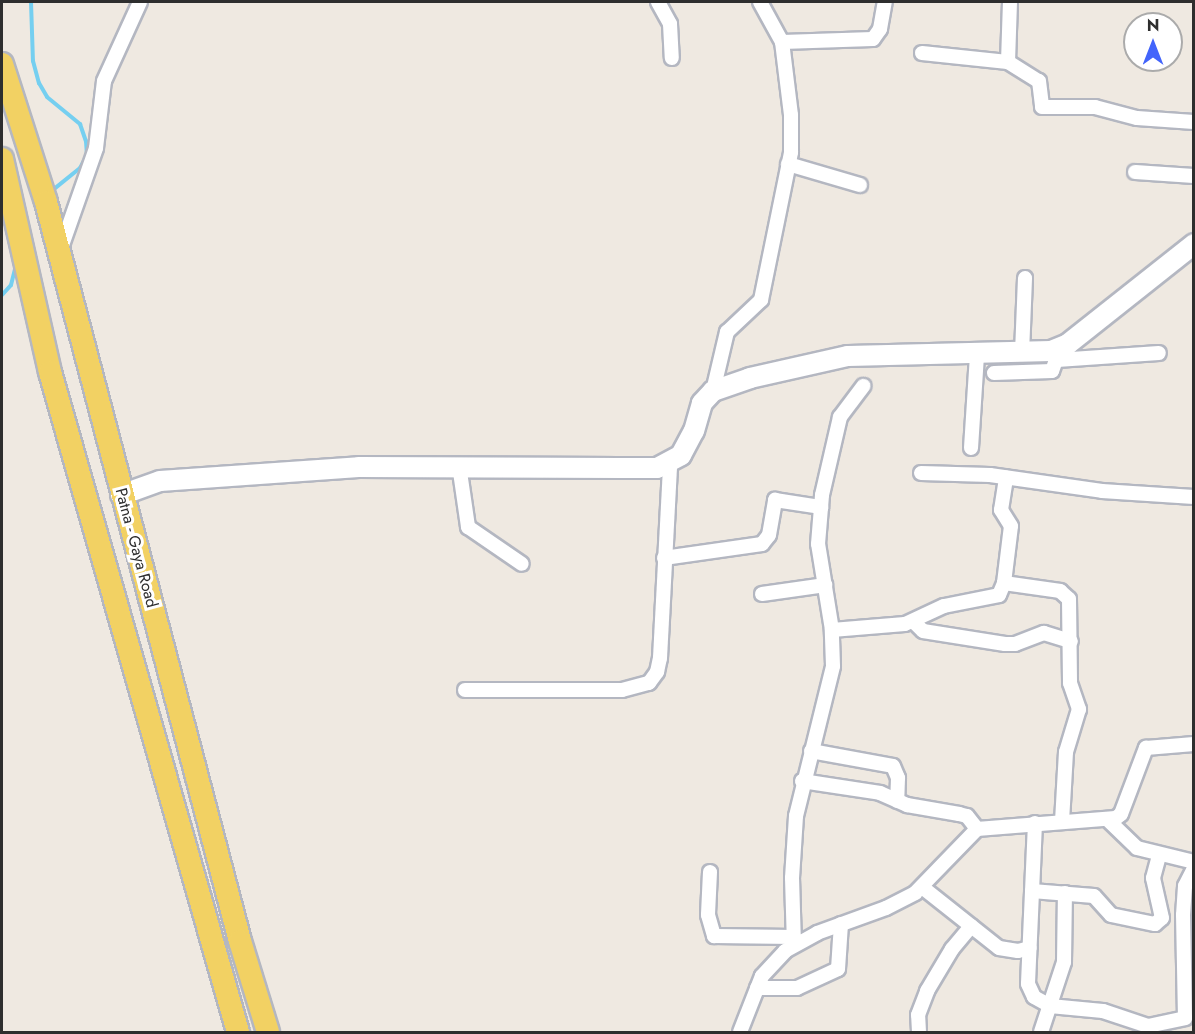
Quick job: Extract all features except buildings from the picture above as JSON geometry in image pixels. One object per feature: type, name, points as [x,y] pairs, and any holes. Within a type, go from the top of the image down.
[{"type":"main road","name":"Patna - Gaya Road","points":[[2,64],[59,253],[121,495],[268,1032]]},
{"type":"main road","points":[[2,159],[50,372],[238,1032]]},
{"type":"street","points":[[59,253],[96,148],[104,81],[140,2]]},
{"type":"street","points":[[658,2],[669,24],[672,58]]},
{"type":"street","points":[[713,392],[727,332],[760,300],[788,164],[791,115],[782,42],[760,2]]},
{"type":"street","points":[[782,42],[873,39],[879,29],[885,2]]},
{"type":"street","points":[[1008,62],[1010,2]]},
{"type":"street","points":[[922,53],[1008,62],[1039,81],[1042,107],[1095,107],[1137,118],[1194,122]]},
{"type":"street","points":[[788,164],[860,185]]},
{"type":"street","points":[[1135,172],[1194,176]]},
{"type":"street","points":[[994,373],[1047,372],[1055,368],[1058,354],[1194,244]]},
{"type":"street","points":[[1022,353],[1025,278]]},
{"type":"street","points":[[121,495],[160,482],[359,467],[459,465],[624,469],[670,464],[681,455],[694,431],[702,403],[713,392],[750,378],[839,357],[1022,353],[1159,354]]},
{"type":"street","points":[[971,448],[977,354]]},
{"type":"street","points":[[740,1032],[757,988],[772,962],[794,941],[794,834],[802,782],[831,681],[832,630],[818,544],[821,507],[836,428],[846,406],[863,386]]},
{"type":"street","points":[[465,690],[622,690],[649,683],[657,672],[660,658],[670,464]]},
{"type":"street","points":[[459,465],[468,527],[522,564]]},
{"type":"street","points":[[921,473],[1006,477],[1102,490],[1194,497]]},
{"type":"street","points":[[832,630],[913,621],[944,606],[994,598],[1004,583],[1011,526],[1001,510],[1006,477]]},
{"type":"street","points":[[664,558],[762,544],[769,535],[775,500],[821,507]]},
{"type":"street","points":[[1004,583],[1065,593],[1071,608],[1070,682],[1079,709],[1066,752],[1062,821]]},
{"type":"street","points":[[762,594],[825,585]]},
{"type":"street","points":[[913,621],[923,631],[1005,644],[1015,644],[1044,633],[1071,641]]},
{"type":"street","points":[[710,872],[708,915],[714,936],[794,941],[886,908],[922,887],[977,829],[1035,822],[1108,820],[1121,814],[1146,748],[1194,744]]},
{"type":"street","points":[[811,751],[893,766],[898,778],[897,801]]},
{"type":"street","points":[[802,782],[879,793],[897,801],[967,816],[977,829]]},
{"type":"street","points":[[1108,820],[1128,843],[1159,855],[1194,862]]},
{"type":"street","points":[[1035,822],[1029,991],[1050,1006],[1103,1011],[1148,1026],[1185,1018],[1183,915],[1185,886],[1194,868]]},
{"type":"street","points":[[1032,891],[1098,897],[1108,913],[1128,921],[1159,923],[1161,904],[1153,878],[1159,855]]},
{"type":"street","points":[[922,887],[999,948],[1018,951],[1030,948]]},
{"type":"street","points":[[1041,1032],[1064,962],[1065,893]]},
{"type":"street","points":[[757,988],[797,988],[838,969],[842,924]]},
{"type":"street","points":[[919,1032],[918,1015],[927,991],[948,956],[971,926]]},
{"type":"waterway","points":[[31,2],[33,61],[39,83],[47,97],[80,124],[86,141],[87,155],[80,168],[50,192]]},
{"type":"waterway","points":[[2,295],[11,285],[16,265]]}]
